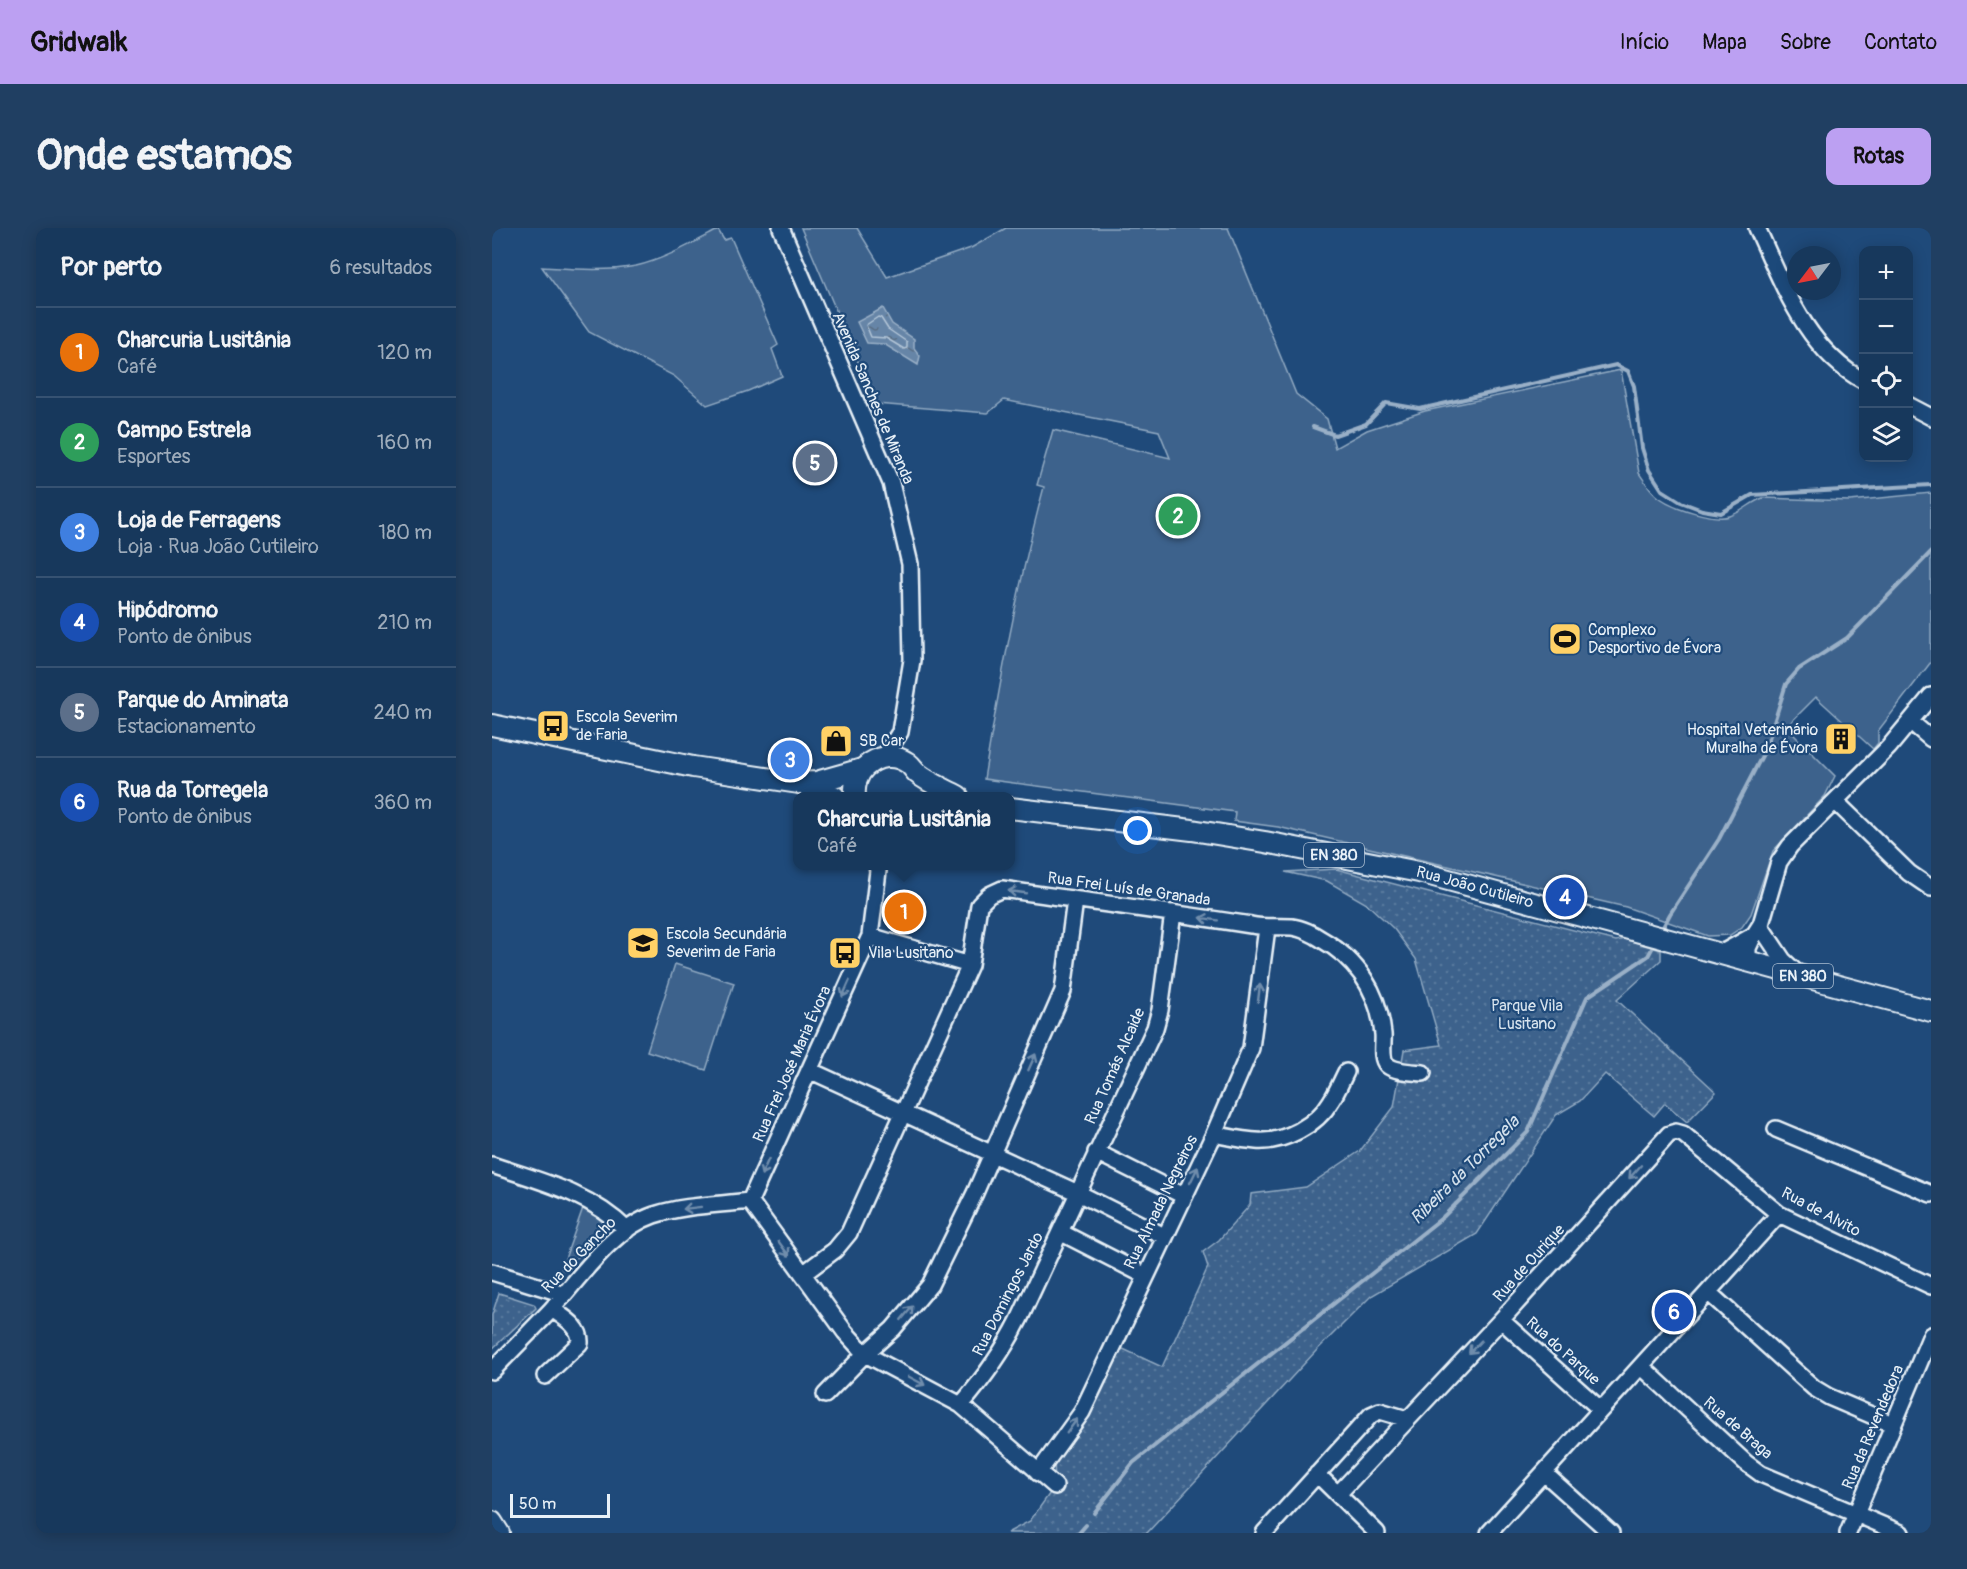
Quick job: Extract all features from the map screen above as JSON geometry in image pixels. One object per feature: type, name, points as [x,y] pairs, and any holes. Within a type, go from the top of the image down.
[{"type":"main road","points":[[492,725],[693,767],[799,783],[823,792]]},
{"type":"main road","points":[[799,783],[824,780],[862,769],[872,761],[884,757],[897,758],[951,792]]},
{"type":"main road","points":[[855,792],[856,781],[862,769]]},
{"type":"main road","points":[[914,769],[922,786],[921,792]]},
{"type":"main road","name":"Rua João Cutileiro","points":[[1015,808],[1192,830],[1419,872],[1931,1011]]},
{"type":"main road","points":[[492,1522],[499,1533]]},
{"type":"street","name":"Avenida Sanches de Miranda","points":[[781,228],[869,430],[897,502],[910,564],[912,660],[900,732],[884,757]]},
{"type":"street","points":[[1757,228],[1805,325],[1836,362],[1859,378]]},
{"type":"street","points":[[1913,408],[1931,417]]},
{"type":"street","points":[[1748,961],[1759,954],[1764,942],[1759,930],[1779,862],[1790,846],[1889,747],[1931,696]]},
{"type":"street","points":[[1911,722],[1931,739]]},
{"type":"street","name":"Avenida Sanches de Miranda","points":[[900,732],[914,769]]},
{"type":"street","points":[[1836,802],[1909,873],[1931,888]]},
{"type":"street","name":"Rua Frei José Maria Évora","points":[[750,1201],[870,936],[879,870]]},
{"type":"street","name":"Rua Frei Luís de Granada","points":[[803,1274],[835,1250],[849,1233],[970,965],[979,905],[989,895],[1002,890],[1267,928],[1294,927],[1319,937],[1341,951],[1369,985],[1379,1008],[1383,1058],[1387,1065],[1395,1069],[1423,1073]]},
{"type":"street","points":[[825,1395],[893,1329],[930,1285],[975,1193],[1063,991],[1075,900]]},
{"type":"street","name":"Rua Tomás Alcaide","points":[[1078,1193],[1158,1020],[1173,913]]},
{"type":"street","name":"Rua Almada Negreiros","points":[[1038,1473],[1082,1412],[1214,1134],[1251,1048],[1267,928]]},
{"type":"street","points":[[1720,954],[1759,930]]},
{"type":"street","points":[[1759,930],[1783,960],[1799,975]]},
{"type":"street","points":[[870,936],[970,965]]},
{"type":"street","points":[[809,1070],[1078,1193],[1164,1236]]},
{"type":"street","points":[[1214,1134],[1258,1142],[1274,1140],[1294,1133],[1317,1119],[1331,1103],[1346,1072]]},
{"type":"street","points":[[1776,1129],[1931,1194]]},
{"type":"street","name":"Rua de Alvito","points":[[1676,1132],[1683,1134],[1779,1214],[1931,1286]]},
{"type":"street","name":"Rua de Ourique","points":[[1338,1494],[1501,1320],[1669,1134],[1676,1132]]},
{"type":"street","points":[[1096,1152],[1184,1196]]},
{"type":"street","points":[[492,1166],[549,1183],[589,1201],[627,1230]]},
{"type":"street","name":"Rua Domingos Jardo","points":[[961,1405],[986,1376],[1004,1348],[1078,1193]]},
{"type":"street","points":[[750,1201],[845,1332],[865,1354],[961,1405],[1055,1486]]},
{"type":"street","name":"Rua do Gancho","points":[[492,1371],[552,1309],[600,1254],[627,1230],[653,1215],[750,1201]]},
{"type":"street","points":[[1492,1532],[1600,1409],[1779,1214]]},
{"type":"street","points":[[1060,1232],[1146,1276]]},
{"type":"street","points":[[492,1272],[564,1294]]},
{"type":"street","points":[[1708,1292],[1814,1388],[1829,1397],[1892,1424]]},
{"type":"street","points":[[545,1376],[580,1343],[577,1329],[552,1309]]},
{"type":"street","name":"Rua do Parque","points":[[1501,1320],[1600,1409]]},
{"type":"street","name":"Rua da Revendedora","points":[[1848,1533],[1931,1335]]},
{"type":"street","name":"Rua de Braga","points":[[1641,1366],[1746,1463],[1761,1474],[1901,1533]]},
{"type":"street","points":[[1264,1533],[1371,1415],[1380,1411],[1407,1419]]},
{"type":"street","points":[[1544,1473],[1611,1533]]},
{"type":"street","points":[[1317,1474],[1377,1533]]},
{"type":"green space","points":[[801,228],[857,228],[887,277],[971,248],[1006,228],[1228,228],[1296,394],[1327,419],[1335,448],[1367,430],[1425,411],[1621,370],[1639,473],[1654,493],[1675,506],[1694,513],[1723,517],[1730,516],[1763,498],[1850,501],[1931,493],[1931,662],[1878,731],[1878,743],[1873,749],[1816,697],[1786,727],[1835,776],[1825,796],[1773,851],[1751,914],[1742,927],[1730,935],[1708,936],[1626,907],[1278,827],[1234,821],[1235,812],[984,779],[1010,632],[1044,487],[1037,485],[1053,430],[1170,458],[1159,431],[1004,400],[988,413],[876,404]]},
{"type":"green space","points":[[718,230],[724,240],[731,238],[778,345],[772,349],[782,376],[707,405],[674,376],[589,332],[542,267],[601,269],[636,266],[688,246]]},
{"type":"green space","name":"Parque Vila Lusitano","points":[[1336,869],[1616,941],[1624,939],[1661,950],[1661,960],[1617,1000],[1716,1092],[1687,1122],[1665,1103],[1654,1116],[1605,1074],[1580,1101],[1556,1115],[1477,1234],[1371,1296],[1316,1351],[1147,1533],[1007,1533],[1030,1521],[1055,1486],[1054,1457],[1089,1414],[1121,1348],[1162,1367],[1208,1267],[1203,1252],[1219,1240],[1250,1205],[1251,1194],[1306,1187],[1360,1151],[1394,1107],[1404,1050],[1441,1045],[1416,959],[1394,929],[1367,904],[1327,881],[1285,872]]},
{"type":"green space","points":[[675,964],[734,983],[706,1070],[647,1051]]},
{"type":"green space","points":[[583,1208],[600,1213],[609,1222],[608,1228],[560,1273]]},
{"type":"green space","points":[[499,1293],[534,1304],[536,1308],[492,1349],[492,1315]]},
{"type":"water","points":[[883,308],[892,324],[914,339],[914,348],[920,356],[918,365],[884,344],[867,343],[857,322]]},
{"type":"waterway","points":[[1313,427],[1335,435],[1366,424],[1386,403],[1420,409],[1616,365],[1628,371],[1634,386],[1642,448],[1649,470],[1662,490],[1681,502],[1702,510],[1721,513],[1752,495],[1931,485]]},
{"type":"waterway","name":"Ribeira da Torregela","points":[[1661,931],[1719,839],[1766,748],[1786,684],[1799,669],[1847,638],[1931,552]]},
{"type":"waterway","name":"Ribeira da Torregela","points":[[1094,1513],[1133,1463],[1443,1217],[1528,1132],[1587,997],[1648,956],[1655,943]]},
{"type":"waterway","name":"Ribeira da Torregela","points":[[1079,1533],[1086,1525]]},
{"type":"place","name":"Parque do Aminata","points":[[815,463]]},
{"type":"place","name":"Campo Estrela","points":[[1178,516]]},
{"type":"place","name":"Complexo Desportivo de Évora","points":[[1565,639]]},
{"type":"place","name":"Escola Severim de Faria","points":[[553,726]]},
{"type":"place","name":"Hospital Veterinário Muralha de Évora","points":[[1841,739]]},
{"type":"place","name":"SB Car","points":[[836,741]]},
{"type":"place","name":"Loja de Ferragens","points":[[790,760]]},
{"type":"place","name":"Hipódromo","points":[[1565,897]]},
{"type":"place","name":"Charcuria Lusitânia","points":[[904,912]]},
{"type":"place","name":"Escola Secundária Severim de Faria","points":[[643,943]]},
{"type":"place","name":"Vila Lusitano","points":[[845,953]]},
{"type":"place","name":"Rua da Torregela","points":[[1674,1312]]}]
